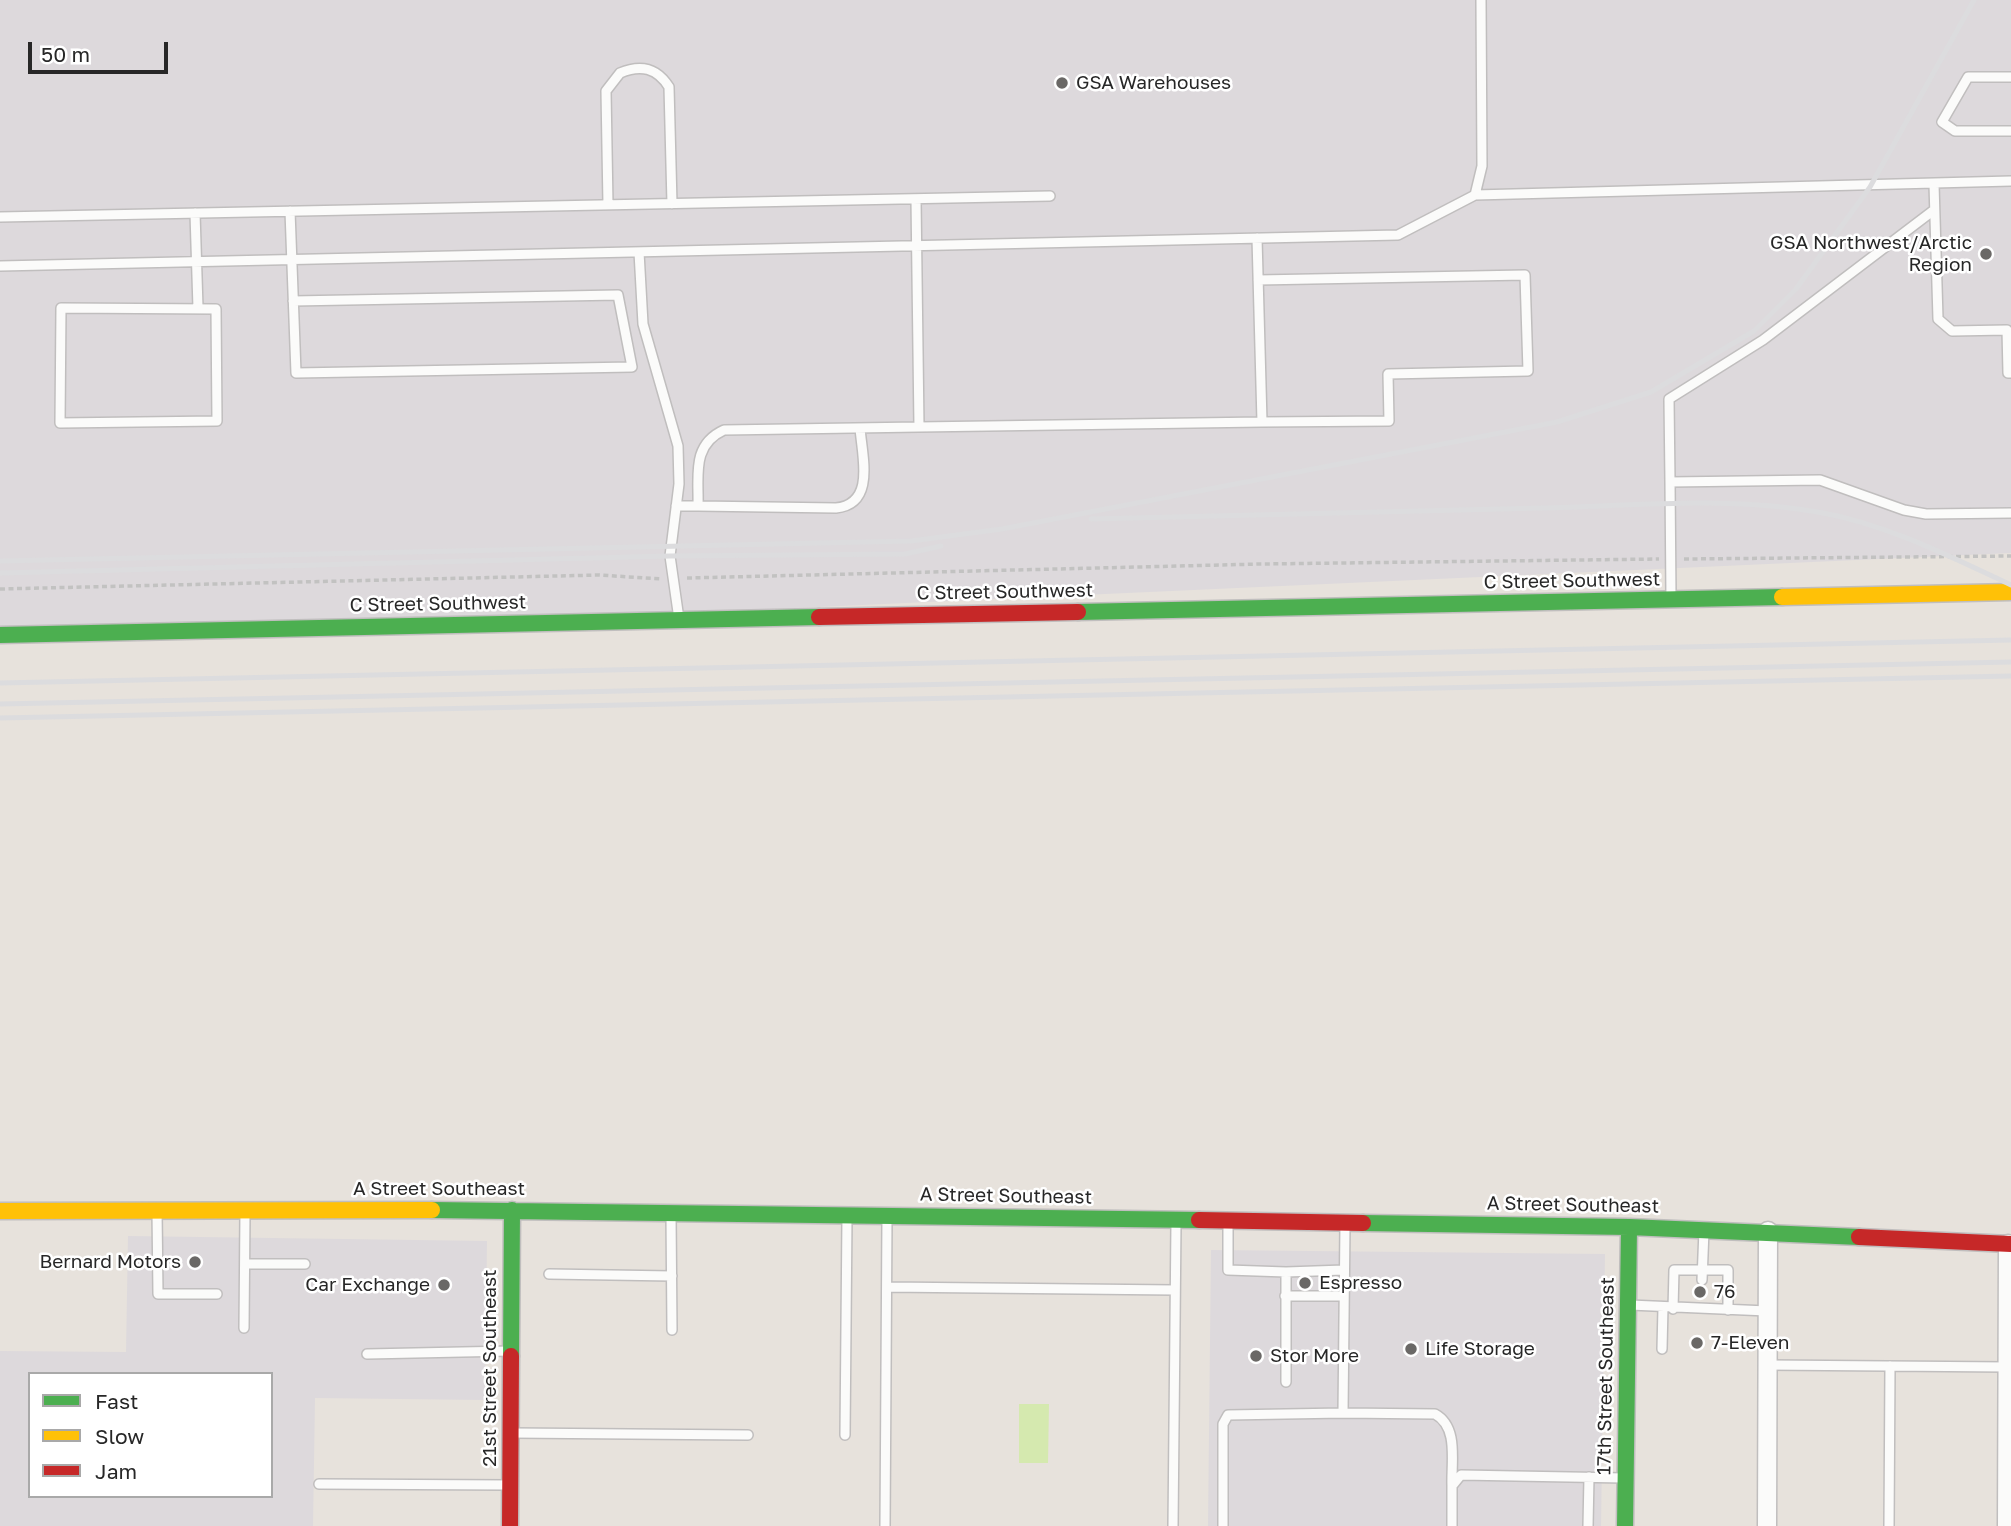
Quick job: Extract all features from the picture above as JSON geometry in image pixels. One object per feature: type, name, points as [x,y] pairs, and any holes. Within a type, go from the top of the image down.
[{"type":"main road","name":"C Street Southwest","points":[[0,635],[2011,592]]},
{"type":"main road","name":"A Street Southeast","points":[[0,1211],[512,1210],[1345,1222],[1768,1231],[2009,1244]]},
{"type":"main road","name":"21st Street Southeast","points":[[510,1526],[512,1210]]},
{"type":"main road","name":"17th Street Southeast","points":[[1625,1526],[1629,1227]]},
{"type":"street","points":[[1767,1526],[1768,1231]]},
{"type":"street","points":[[2007,1526],[2009,1244]]},
{"type":"lane","points":[[1475,195],[1482,166],[1481,0]]},
{"type":"lane","points":[[608,205],[606,91],[620,73],[642,67],[663,78],[669,87],[672,204]]},
{"type":"lane","points":[[2011,77],[1968,77],[1942,122],[1955,131],[2011,131]]},
{"type":"lane","points":[[0,266],[1398,235],[1475,195],[2011,181]]},
{"type":"lane","points":[[1934,184],[1938,319],[1952,331],[2007,330],[2008,373],[2011,373]]},
{"type":"lane","points":[[0,217],[1050,196]]},
{"type":"lane","points":[[916,199],[919,427]]},
{"type":"lane","points":[[1671,600],[1669,399],[1763,340],[1934,210]]},
{"type":"lane","points":[[290,211],[293,301],[296,373],[632,367],[618,295],[293,301]]},
{"type":"lane","points":[[195,213],[198,308]]},
{"type":"lane","points":[[1257,238],[1262,422]]},
{"type":"lane","points":[[639,252],[643,324],[678,446],[676,506],[670,556],[679,620]]},
{"type":"lane","points":[[698,506],[699,453],[713,435],[735,429],[1389,421],[1388,374],[1528,371],[1525,275],[1258,280]]},
{"type":"lane","points":[[61,308],[198,308],[216,309],[216,421],[60,423],[61,308]]},
{"type":"lane","points":[[676,506],[836,508],[853,503],[859,497],[864,480],[860,428]]},
{"type":"lane","points":[[1670,482],[1820,480],[1904,510],[1926,514],[2011,513]]},
{"type":"lane","points":[[157,1209],[158,1294],[217,1294]]},
{"type":"lane","points":[[244,1210],[244,1328]]},
{"type":"lane","points":[[671,1213],[672,1330]]},
{"type":"lane","points":[[845,1435],[847,1215]]},
{"type":"lane","points":[[885,1526],[887,1216]]},
{"type":"lane","points":[[1173,1526],[1175,1220]]},
{"type":"lane","points":[[1228,1221],[1228,1270],[1345,1270]]},
{"type":"lane","points":[[1343,1413],[1345,1222]]},
{"type":"lane","points":[[1702,1275],[1704,1229]]},
{"type":"lane","points":[[244,1264],[305,1264]]},
{"type":"lane","points":[[1662,1349],[1674,1270],[1702,1275],[1728,1270],[1728,1310]]},
{"type":"lane","points":[[1286,1272],[1286,1382]]},
{"type":"lane","points":[[549,1274],[672,1276]]},
{"type":"lane","points":[[887,1287],[1175,1290]]},
{"type":"lane","points":[[1285,1296],[1344,1296]]},
{"type":"lane","points":[[1629,1305],[1767,1311]]},
{"type":"lane","points":[[367,1354],[512,1351]]},
{"type":"lane","points":[[1768,1365],[2007,1367]]},
{"type":"lane","points":[[1889,1526],[1891,1366]]},
{"type":"lane","points":[[1223,1526],[1223,1424],[1228,1415],[1343,1413],[1435,1414],[1445,1419],[1451,1432],[1452,1526]]},
{"type":"lane","points":[[511,1433],[748,1435]]},
{"type":"lane","points":[[1452,1486],[1461,1475],[1626,1478]]},
{"type":"lane","points":[[1588,1477],[1588,1526]]},
{"type":"lane","points":[[319,1484],[510,1485]]},
{"type":"path","points":[[1692,559],[2011,556]]},
{"type":"path","points":[[711,578],[1261,564],[1649,559]]},
{"type":"path","points":[[0,589],[599,575],[642,579]]},
{"type":"shaded area","points":[[0,0],[2011,0],[2011,553],[0,644]]},
{"type":"shaded area","points":[[128,1236],[487,1241],[485,1400],[315,1398],[313,1526],[0,1526],[0,1351],[126,1352]]},
{"type":"shaded area","points":[[1211,1250],[1605,1254],[1601,1526],[1208,1526]]},
{"type":"green space","points":[[1019,1404],[1049,1404],[1048,1463],[1019,1463]]},
{"type":"railway","points":[[0,561],[911,541],[1002,529],[1557,422],[1651,392],[1754,331],[1796,289],[1870,187],[1974,0]]},
{"type":"railway","points":[[1091,519],[1680,503],[1750,504],[1818,512],[1868,524],[1917,542],[2011,585]]},
{"type":"railway","points":[[0,573],[670,556],[905,554],[941,546]]},
{"type":"railway","points":[[0,683],[2011,640]]},
{"type":"railway","points":[[0,704],[2011,662]]},
{"type":"railway","points":[[0,718],[2011,676]]},
{"type":"traffic: fast","points":[[1078,612],[1782,597]]},
{"type":"traffic: fast","points":[[0,635],[819,617]]},
{"type":"traffic: fast","points":[[432,1210],[1199,1220]]},
{"type":"traffic: fast","points":[[511,1356],[512,1210]]},
{"type":"traffic: fast","points":[[1363,1223],[1629,1227],[1859,1237]]},
{"type":"traffic: fast","points":[[1625,1526],[1629,1227]]},
{"type":"traffic: slow","points":[[1782,597],[2011,592]]},
{"type":"traffic: slow","points":[[0,1211],[432,1210]]},
{"type":"traffic: jam","points":[[819,617],[1078,612]]},
{"type":"traffic: jam","points":[[1199,1220],[1363,1223]]},
{"type":"traffic: jam","points":[[1859,1237],[2011,1244]]},
{"type":"traffic: jam","points":[[510,1526],[511,1356]]},
{"type":"place","name":"GSA Warehouses","points":[[1062,83]]},
{"type":"place","name":"GSA Northwest/Arctic Region","points":[[1986,254]]},
{"type":"place","name":"Bernard Motors","points":[[195,1262]]},
{"type":"place","name":"Espresso","points":[[1305,1283]]},
{"type":"place","name":"Car Exchange","points":[[444,1285]]},
{"type":"place","name":"76","points":[[1700,1292]]},
{"type":"place","name":"7-Eleven","points":[[1697,1343]]},
{"type":"place","name":"Life Storage","points":[[1411,1349]]},
{"type":"place","name":"Stor More","points":[[1256,1356]]}]
